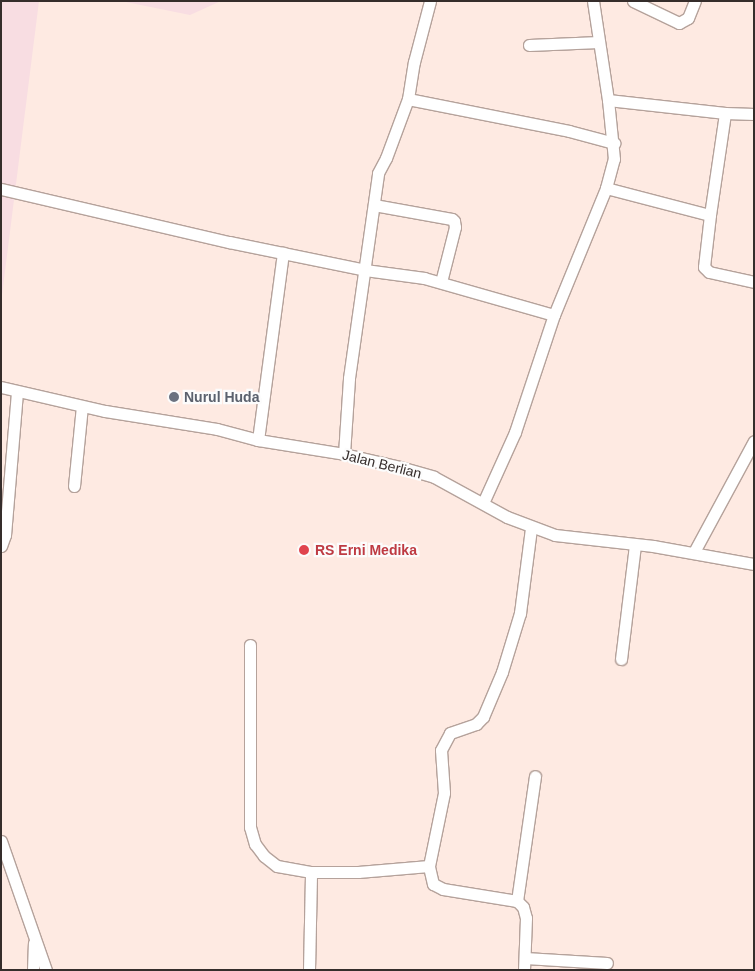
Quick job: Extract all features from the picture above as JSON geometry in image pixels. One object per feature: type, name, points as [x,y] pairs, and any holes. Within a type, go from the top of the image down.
[{"type":"street","points":[[344,454],[349,378],[378,173],[386,158],[408,99],[414,62],[430,1]]},
{"type":"street","points":[[483,503],[514,432],[554,315],[606,188],[614,159],[614,143],[593,1]]},
{"type":"street","points":[[632,1],[679,23],[688,18],[695,1]]},
{"type":"street","points":[[529,45],[599,42]]},
{"type":"street","points":[[408,99],[569,131],[614,143]]},
{"type":"street","points":[[608,100],[724,113],[754,114]]},
{"type":"street","points":[[724,113],[704,267],[709,272],[754,282]]},
{"type":"street","points":[[606,188],[710,215]]},
{"type":"street","points":[[1,189],[139,223],[365,270],[440,282],[554,315]]},
{"type":"street","points":[[374,205],[452,219],[454,221],[455,227],[440,282]]},
{"type":"street","points":[[258,440],[283,253]]},
{"type":"street","name":"Jalan Berlian","points":[[1,387],[82,406],[217,429],[258,440],[344,454],[434,477],[531,528],[555,535],[694,552],[754,564]]},
{"type":"street","points":[[1,546],[5,536],[17,391]]},
{"type":"street","points":[[74,486],[82,406]]},
{"type":"street","points":[[694,552],[754,441]]},
{"type":"street","points":[[524,970],[526,918],[523,908],[517,900],[443,889],[433,884],[428,866],[444,792],[441,750],[450,733],[476,724],[483,717],[502,672],[520,613],[531,528]]},
{"type":"street","points":[[620,659],[635,545]]},
{"type":"street","points":[[250,645],[250,827],[255,844],[264,856],[277,866],[310,872],[358,872],[428,866]]},
{"type":"street","points":[[517,900],[535,776]]},
{"type":"street","points":[[1,841],[46,970]]},
{"type":"street","points":[[309,970],[310,872]]},
{"type":"street","points":[[33,970],[34,936]]},
{"type":"street","points":[[525,958],[607,963]]},
{"type":"shaded area","points":[[1,1],[39,1],[1,303]]},
{"type":"shaded area","points":[[121,1],[221,1],[190,15]]},
{"type":"place","name":"Nurul Huda","points":[[174,397]]},
{"type":"place","name":"RS Erni Medika","points":[[304,550]]}]
